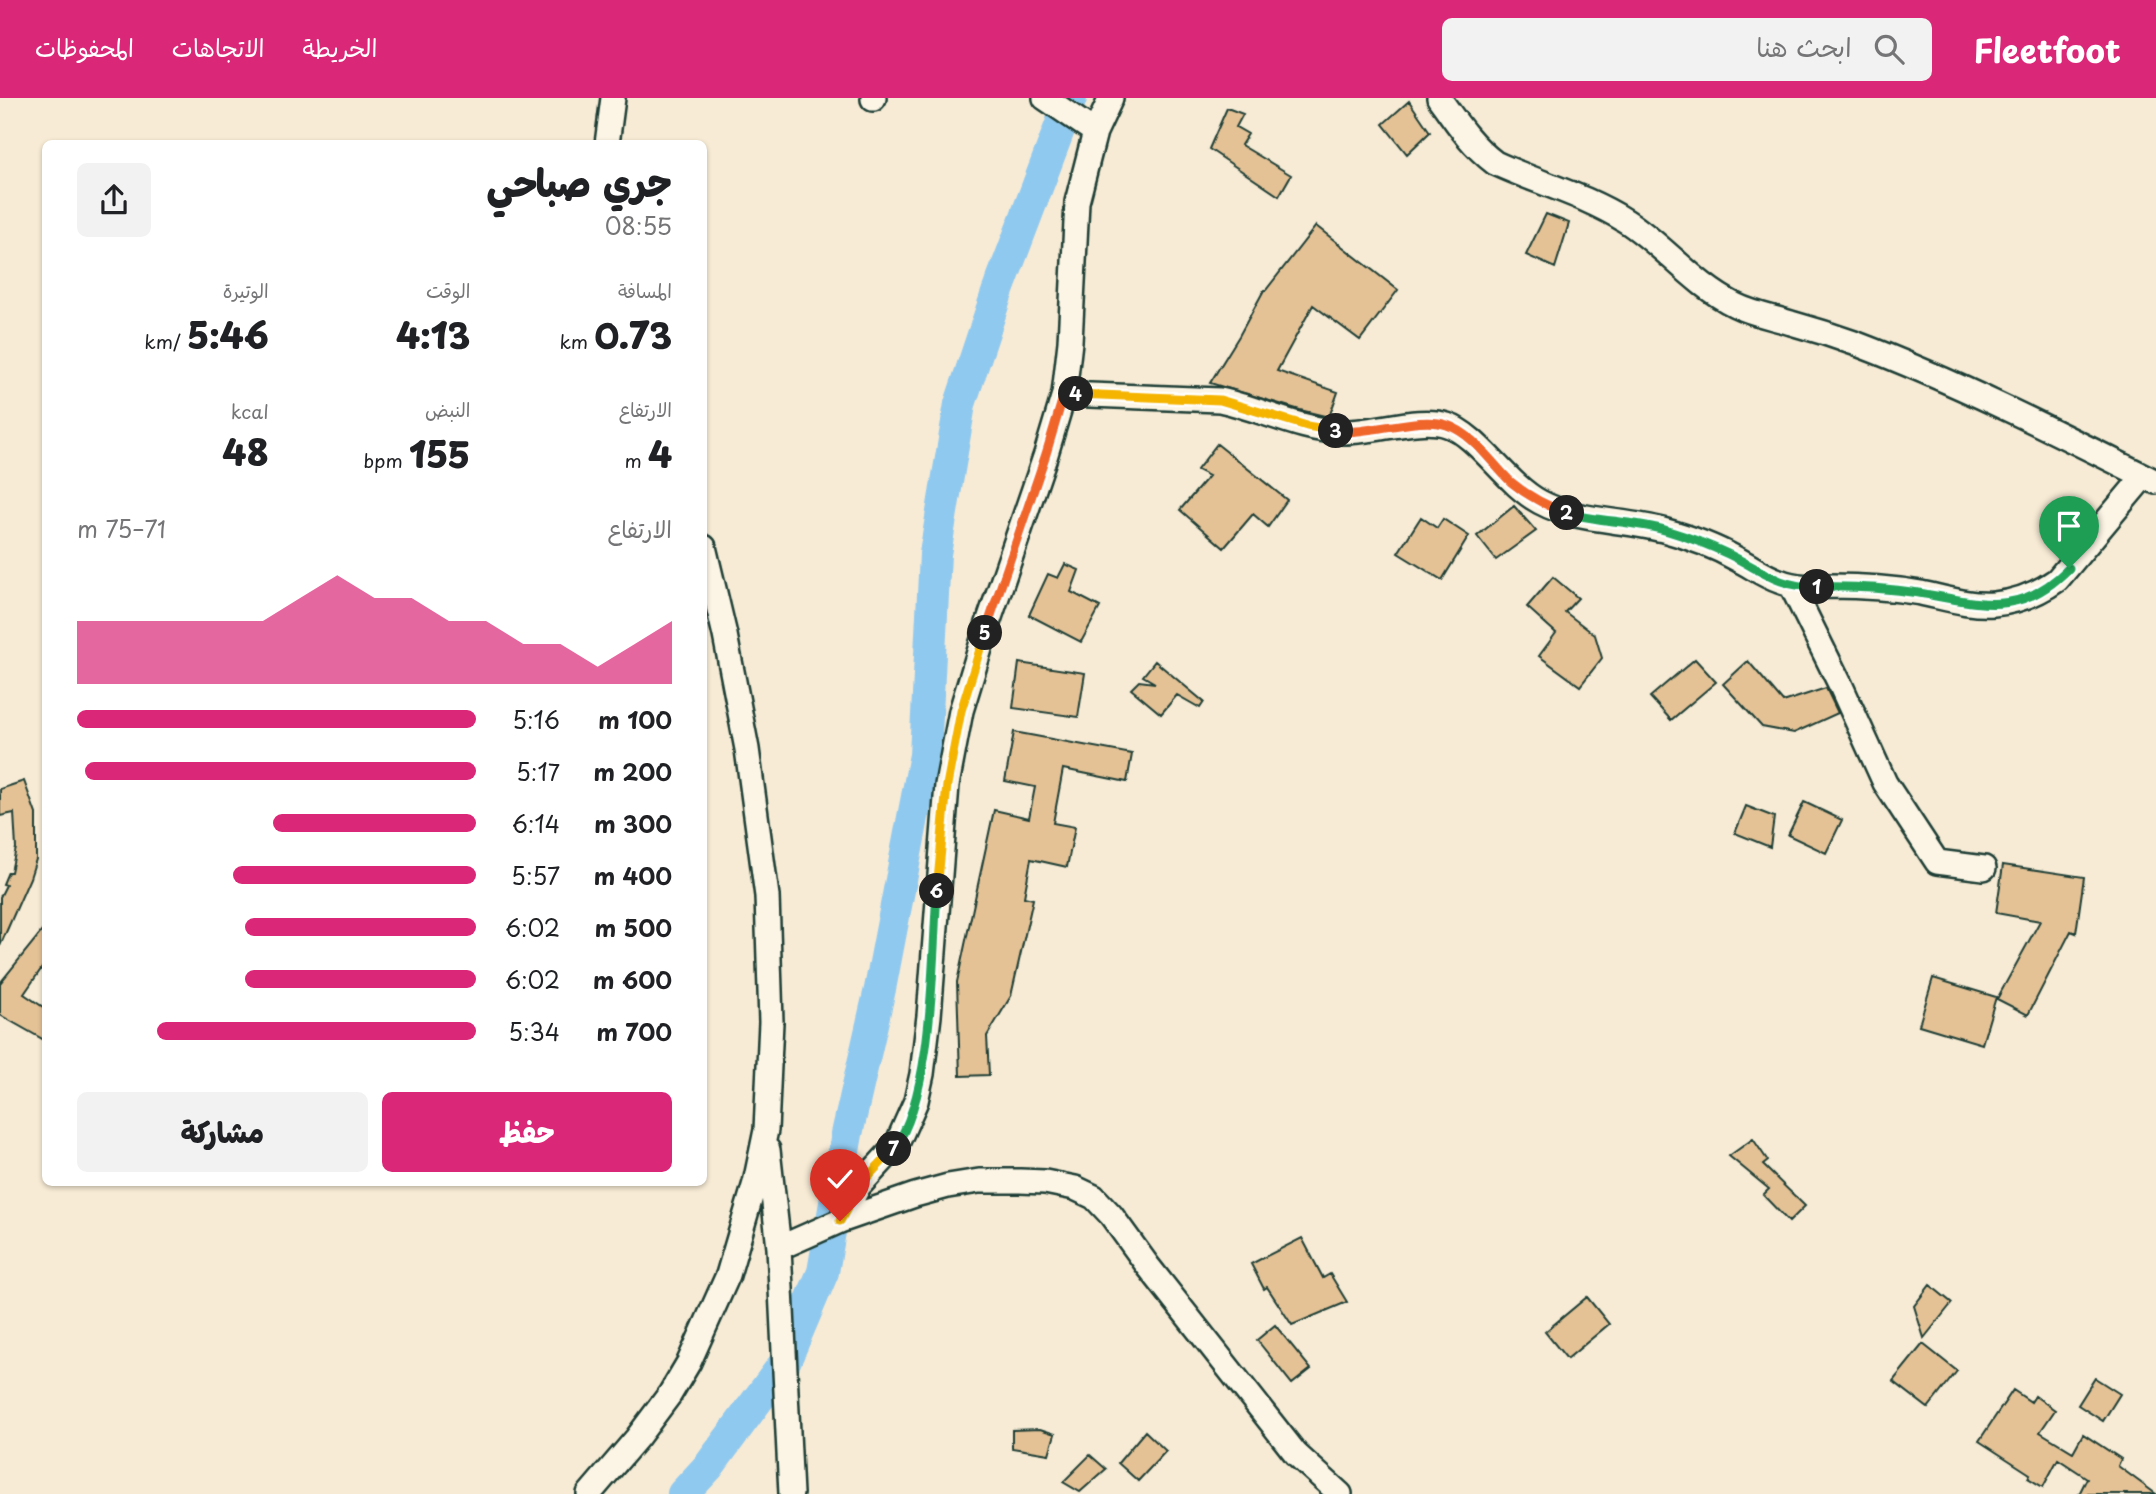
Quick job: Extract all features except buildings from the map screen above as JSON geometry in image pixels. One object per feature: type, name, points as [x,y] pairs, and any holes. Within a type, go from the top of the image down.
[{"type":"street","points":[[608,140],[613,98]]},
{"type":"street","points":[[1045,98],[1095,132]]},
{"type":"street","points":[[840,1221],[859,1186],[896,1146],[916,1101],[929,1016],[947,785],[961,711],[1064,394],[1071,329],[1077,202],[1095,132],[1111,98]]},
{"type":"street","points":[[1064,394],[1220,400],[1307,426],[1342,432],[1440,423],[1461,432],[1511,481],[1532,497],[1555,509],[1644,525],[1688,537],[1791,585],[1884,589],[1973,604],[2000,604],[2026,598],[2057,580],[2150,479],[1955,385],[1857,345],[1813,329],[1756,314],[1735,304],[1696,279],[1654,241],[1610,211],[1495,163],[1467,138],[1439,98]]},
{"type":"street","points":[[707,560],[747,749],[766,884],[771,1022],[766,1130],[779,1248],[791,1494]]},
{"type":"street","points":[[1791,585],[1841,685],[1885,783],[1937,862],[1984,868]]},
{"type":"street","points":[[589,1494],[637,1438],[670,1394],[689,1362],[728,1275],[755,1183],[766,1130]]},
{"type":"street","points":[[779,1248],[840,1221],[948,1185],[979,1181],[1045,1182],[1075,1188],[1094,1197],[1111,1215],[1296,1454],[1340,1494]]},
{"type":"waterway","points":[[683,1494],[709,1466],[784,1364],[823,1272],[847,1134],[880,989],[925,755],[935,554],[960,404],[997,293],[1071,98]]},
{"type":"route","points":[[840,1221],[859,1186],[896,1146],[916,1101],[929,1016],[947,785],[961,711],[1064,394],[1220,400],[1307,426],[1342,432],[1440,423],[1451,426],[1470,439],[1511,481],[1539,502],[1571,514],[1644,525],[1688,537],[1791,585],[1884,589],[1991,605],[2026,598],[2057,580],[2069,568]]}]
